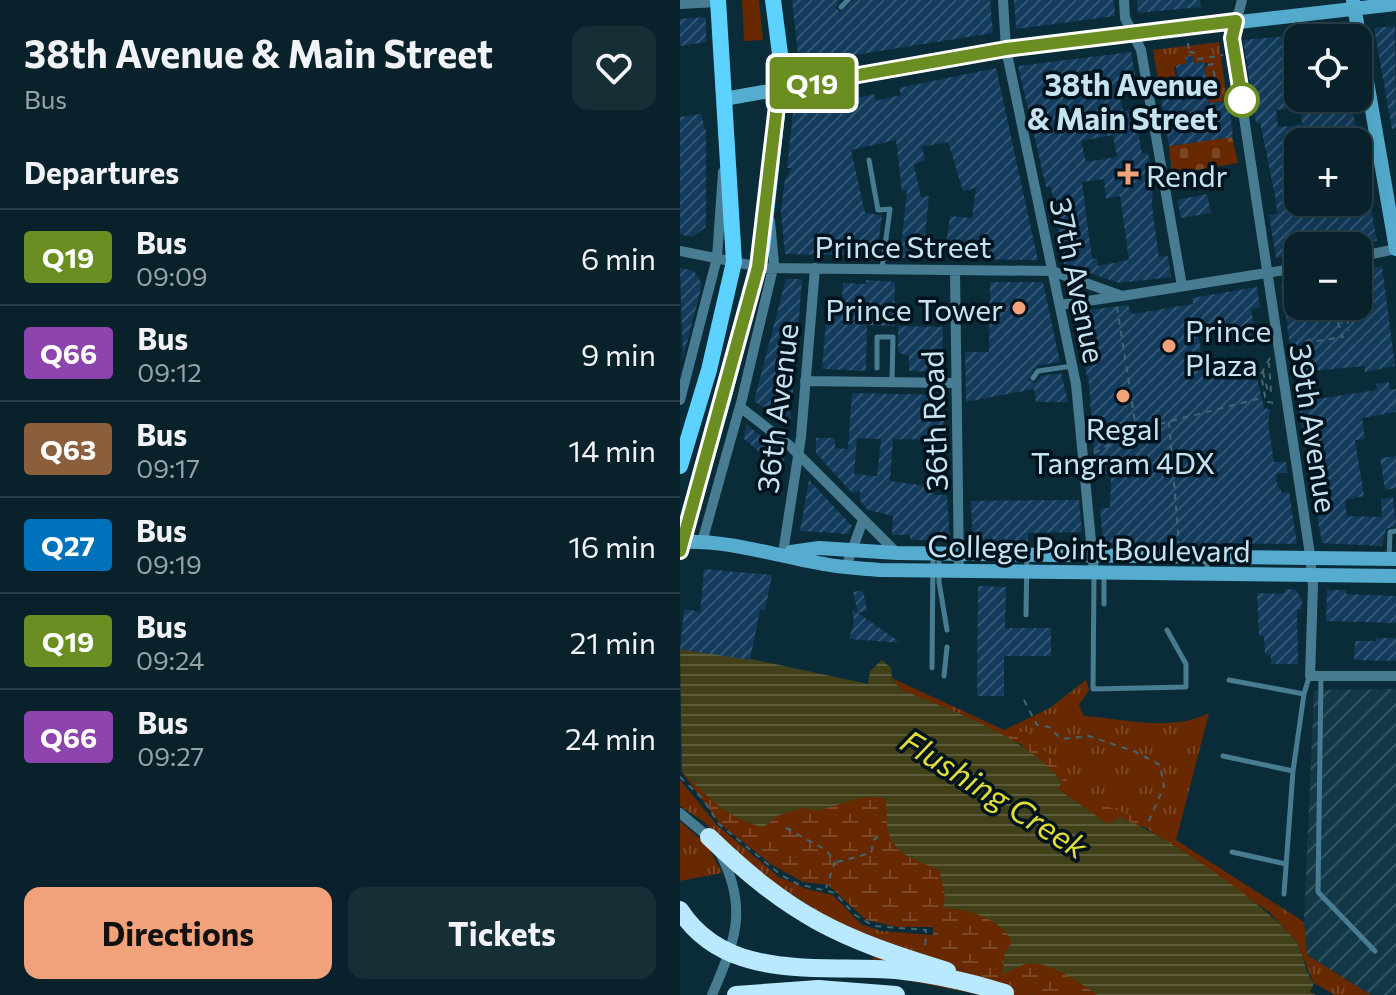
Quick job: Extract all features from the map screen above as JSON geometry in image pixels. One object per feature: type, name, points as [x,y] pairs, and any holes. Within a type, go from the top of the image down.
[{"type":"highway","points":[[709,837],[765,889],[816,923],[870,947],[1007,994]]},
{"type":"highway","points":[[680,910],[709,941],[730,954],[754,962],[916,973],[1007,994]]},
{"type":"highway","points":[[736,995],[818,989],[896,995]]},
{"type":"main road","points":[[680,551],[725,392],[766,268],[767,196],[782,69],[773,0]]},
{"type":"main road","points":[[680,466],[704,386],[726,260],[728,151],[718,1]]},
{"type":"main road","points":[[724,99],[1006,49],[1353,4],[1396,4]]},
{"type":"main road","points":[[1353,4],[1396,249]]},
{"type":"main road","name":"College Point Boulevard","points":[[680,542],[783,553],[846,567],[936,571],[1396,576]]},
{"type":"main road","name":"College Point Boulevard","points":[[783,553],[819,548],[960,554],[1094,555],[1207,551],[1310,558],[1393,559]]},
{"type":"street","name":"37th Avenue","points":[[1003,0],[1006,49],[1072,366],[1094,555],[1099,572]]},
{"type":"street","points":[[1124,0],[1125,18],[1141,50],[1182,286]]},
{"type":"street","name":"39th Avenue","points":[[1242,0],[1232,38],[1310,558],[1316,676]]},
{"type":"street","points":[[680,4],[718,1]]},
{"type":"street","points":[[1372,254],[1396,249]]},
{"type":"street","name":"Prince Street","points":[[680,251],[766,268],[1052,271],[1120,301]]},
{"type":"street","points":[[680,400],[726,260]]},
{"type":"street","points":[[702,542],[740,407],[766,268]]},
{"type":"street","name":"36th Avenue","points":[[783,553],[797,453],[815,268]]},
{"type":"street","name":"36th Road","points":[[955,270],[954,383],[959,571]]},
{"type":"street","name":"Prince Street","points":[[1060,305],[1120,301],[1182,286],[1284,270]]},
{"type":"street","points":[[805,381],[954,383]]},
{"type":"street","points":[[740,407],[797,453],[897,553]]},
{"type":"street","points":[[846,567],[863,520]]},
{"type":"street","points":[[1316,676],[1396,676]]},
{"type":"street","points":[[680,813],[709,837],[728,871],[738,913],[731,948],[712,995]]},
{"type":"lane","points":[[841,7],[848,0]]},
{"type":"lane","points":[[869,160],[878,210],[890,209],[881,269]]},
{"type":"lane","points":[[877,368],[877,337],[893,337],[892,382]]},
{"type":"lane","points":[[1033,378],[1038,371],[1072,366]]},
{"type":"lane","points":[[1393,559],[1390,532],[1396,531]]},
{"type":"lane","points":[[1207,551],[1207,574]]},
{"type":"lane","points":[[932,668],[936,553]]},
{"type":"lane","points":[[1026,615],[1027,554]]},
{"type":"lane","points":[[936,571],[947,630]]},
{"type":"lane","points":[[1099,572],[1104,604]]},
{"type":"lane","points":[[1099,572],[1093,689],[1186,687],[1186,664],[1167,630]]},
{"type":"lane","points":[[944,676],[947,647]]},
{"type":"lane","points":[[1284,894],[1293,771],[1304,694],[1316,676]]},
{"type":"lane","points":[[1316,676],[1318,892],[1375,951]]},
{"type":"lane","points":[[1229,680],[1304,694]]},
{"type":"lane","points":[[1223,756],[1293,771]]},
{"type":"lane","points":[[1232,852],[1286,864]]},
{"type":"path","points":[[1188,43],[1189,54],[1195,53],[1198,59],[1224,55]]},
{"type":"path","points":[[1212,57],[1217,97],[1230,95]]},
{"type":"path","points":[[1208,65],[1213,64]]},
{"type":"path","points":[[1120,301],[1136,430]]},
{"type":"path","points":[[1312,338],[1306,344],[1343,337],[1337,320]]},
{"type":"path","points":[[1348,320],[1349,331]]},
{"type":"path","points":[[1263,370],[1268,392],[1271,392],[1270,359],[1263,370],[1266,402],[1279,403]]},
{"type":"path","points":[[1094,453],[1136,430],[1265,397]]},
{"type":"path","points":[[1169,420],[1180,548]]},
{"type":"path","points":[[1024,700],[1037,725],[1049,727],[1061,739],[1089,736],[1136,752],[1160,765],[1164,786],[1148,823]]},
{"type":"path","points":[[680,777],[703,799],[719,824],[772,868],[798,884],[826,889],[874,926],[926,930],[925,951]]},
{"type":"path","points":[[786,828],[826,850],[835,862]]},
{"type":"path","points":[[835,862],[871,853],[874,840],[881,834]]},
{"type":"path","points":[[826,889],[835,862]]},
{"type":"shaded area","points":[[1396,689],[1396,995],[1371,995],[1307,955],[1304,922],[1314,690]]},
{"type":"green space","points":[[742,0],[759,0],[763,40],[744,41]]},
{"type":"green space","points":[[1219,42],[1227,101],[1209,103],[1205,68],[1208,63],[1195,63],[1193,56],[1186,57],[1186,64],[1174,67],[1180,101],[1177,102],[1176,96],[1161,98],[1153,50]]},
{"type":"green space","points":[[1232,137],[1238,163],[1172,174],[1169,146]]},
{"type":"green space","points":[[892,678],[1004,730],[1050,708],[1086,680],[1089,690],[1079,705],[1084,716],[1164,723],[1195,719],[1209,713],[1176,840],[1304,922],[1307,955],[1371,995],[1335,995],[1314,983],[1296,941],[1269,912],[1145,827],[1109,825],[1058,789],[1021,744],[900,689]]},
{"type":"green space","points":[[1027,732],[1050,756],[1077,794],[1158,827],[1170,836],[1178,850],[1145,827],[1113,819],[1109,825],[1058,789],[1021,744],[1005,738]]},
{"type":"green space","points":[[682,772],[704,784],[882,789],[1147,995],[1035,995],[933,960],[933,927],[897,927],[866,920],[828,885],[803,882],[772,865],[719,823]]},
{"type":"green space","points":[[680,780],[717,825],[779,877],[807,889],[833,895],[861,924],[881,931],[933,935],[933,960],[1035,995],[980,995],[901,979],[868,977],[877,944],[858,937],[743,863],[704,822],[680,806]]},
{"type":"green space","points":[[680,821],[708,846],[722,873],[680,881]]},
{"type":"water","name":"Flushing Creek","points":[[680,649],[742,657],[868,684],[870,671],[882,660],[891,668],[892,678],[900,689],[1009,738],[1047,766],[1062,782],[1058,789],[1108,824],[1120,817],[1139,826],[1237,888],[1279,923],[1297,943],[1314,983],[1310,992],[1316,995],[1097,995],[1063,973],[1034,963],[1002,975],[1005,952],[1012,942],[1007,934],[983,916],[943,908],[945,897],[939,870],[912,859],[893,843],[884,798],[864,797],[817,811],[802,808],[777,816],[764,827],[730,813],[682,772]]},
{"type":"building","points":[[792,0],[840,0],[836,8],[840,12],[853,0],[990,0],[993,33],[799,64]]},
{"type":"building","points":[[1014,0],[1114,0],[1115,16],[1016,29]]},
{"type":"building","points":[[1137,0],[1200,0],[1201,7],[1138,13]]},
{"type":"building","points":[[706,17],[706,42],[680,46],[680,19]]},
{"type":"building","points":[[1395,26],[1396,128],[1392,129],[1374,28]]},
{"type":"building","points":[[1284,36],[1284,109],[1276,110],[1278,127],[1302,125],[1301,112],[1353,112],[1356,128],[1284,128],[1284,216],[1372,214],[1377,241],[1372,242],[1372,232],[1284,232],[1284,257],[1276,258],[1269,215],[1277,214],[1276,201],[1260,122],[1256,123],[1243,40]]},
{"type":"building","points":[[1131,52],[1138,92],[1120,95],[1123,111],[1141,108],[1144,130],[1138,131],[1142,154],[1148,153],[1153,179],[1152,206],[1159,257],[1168,256],[1171,277],[1119,283],[1064,264],[1051,187],[1046,187],[1018,66]],"holes":[[[1113,135],[1117,157],[1086,162],[1081,141]],[[1104,179],[1106,199],[1120,196],[1129,260],[1098,266],[1097,258],[1092,259],[1082,182]]]},
{"type":"building","points":[[1194,56],[1194,63],[1204,62],[1209,103],[1229,101],[1233,137],[1169,146],[1161,98],[1180,96],[1176,65],[1186,64],[1185,57]]},
{"type":"building","points":[[996,68],[1038,260],[966,259],[968,247],[946,244],[950,216],[972,218],[976,188],[963,191],[948,142],[922,147],[925,160],[914,165],[921,197],[929,196],[923,258],[900,258],[907,190],[902,191],[896,140],[851,150],[865,213],[882,215],[877,256],[785,254],[781,211],[785,179],[792,168],[787,168],[793,113],[874,94],[876,101],[901,95],[899,88]]},
{"type":"building","points":[[701,114],[706,132],[706,227],[692,237],[680,234],[680,117]]},
{"type":"building","points":[[1207,194],[1211,213],[1181,218],[1177,200]]},
{"type":"building","points":[[1382,266],[1395,366],[1365,372],[1364,366],[1294,373],[1286,320],[1372,320],[1372,268]]},
{"type":"building","points":[[680,268],[694,271],[702,284],[683,358]]},
{"type":"building","points":[[786,279],[802,279],[798,330],[787,369],[795,370],[790,422],[783,421],[754,401]]},
{"type":"building","points":[[866,280],[895,282],[894,326],[867,325],[866,371],[822,369],[828,298],[842,299],[843,283],[866,284]]},
{"type":"building","points":[[990,282],[1043,282],[1060,362],[1036,366],[1028,380],[1035,383],[1041,376],[1061,373],[1068,402],[1036,402],[1034,389],[966,402],[965,352],[989,352]]},
{"type":"building","points":[[1257,287],[1260,307],[1251,309],[1255,334],[1227,339],[1226,328],[1198,332],[1203,366],[1252,358],[1264,408],[1270,410],[1268,423],[1274,462],[1286,462],[1287,473],[1277,473],[1276,481],[1282,493],[1289,492],[1297,544],[1220,543],[1220,546],[1212,546],[1208,541],[1202,546],[1103,543],[1100,508],[1110,508],[1111,474],[1095,473],[1089,384],[1072,312],[1128,305],[1132,314],[1193,304],[1192,298]]},
{"type":"building","points":[[898,326],[943,327],[942,372],[909,371],[909,355],[898,353]]},
{"type":"building","points":[[1389,382],[1390,390],[1396,389],[1396,412],[1362,418],[1365,439],[1355,440],[1364,496],[1345,500],[1347,516],[1382,517],[1381,499],[1393,497],[1396,526],[1386,529],[1382,546],[1322,543],[1315,505],[1331,503],[1322,448],[1319,448],[1317,435],[1307,437],[1303,430],[1298,402],[1377,390],[1376,384]]},
{"type":"building","points":[[852,393],[942,395],[945,440],[893,439],[890,481],[934,487],[934,495],[947,495],[950,540],[910,540],[910,535],[892,535],[893,516],[868,510],[860,501],[860,491],[852,493],[816,453],[816,438],[835,438],[835,448],[848,449]],"holes":[[[857,438],[881,439],[877,476],[854,474]]]},
{"type":"building","points":[[747,425],[785,455],[782,472],[743,438]]},
{"type":"building","points":[[1396,456],[1396,488],[1385,490],[1380,458]]},
{"type":"building","points":[[809,480],[852,526],[849,534],[800,531]]},
{"type":"building","points":[[1079,500],[1082,532],[1028,533],[1028,542],[973,541],[971,501]]},
{"type":"building","points":[[704,569],[772,575],[765,610],[760,610],[750,660],[680,649],[684,609],[700,612]]},
{"type":"building","points":[[978,586],[1006,587],[1005,628],[1051,628],[1051,656],[1004,656],[1004,696],[977,696]]},
{"type":"building","points":[[1287,589],[1296,590],[1302,600],[1301,609],[1297,610],[1298,664],[1271,664],[1271,655],[1265,655],[1264,636],[1259,636],[1257,593],[1282,594]]},
{"type":"building","points":[[863,590],[867,611],[858,613],[853,592]]},
{"type":"building","points":[[1327,590],[1396,596],[1396,623],[1326,621]]},
{"type":"building","points":[[852,609],[901,643],[849,639],[854,622]]},
{"type":"building","points":[[1376,638],[1396,638],[1396,661],[1354,660],[1355,641],[1376,641]]},
{"type":"bus line","name":"Q19","points":[[680,551],[730,377],[762,249],[779,89],[1006,49],[1236,21],[1232,38],[1242,100]]},
{"type":"place","name":"38th Avenue & Main Street","points":[[1242,100]]},
{"type":"place","name":"Rendr","points":[[1128,174]]},
{"type":"place","name":"Prince Tower","points":[[1019,308]]},
{"type":"place","name":"Prince Plaza","points":[[1169,346]]},
{"type":"place","name":"Regal Tangram 4DX","points":[[1123,396]]}]
